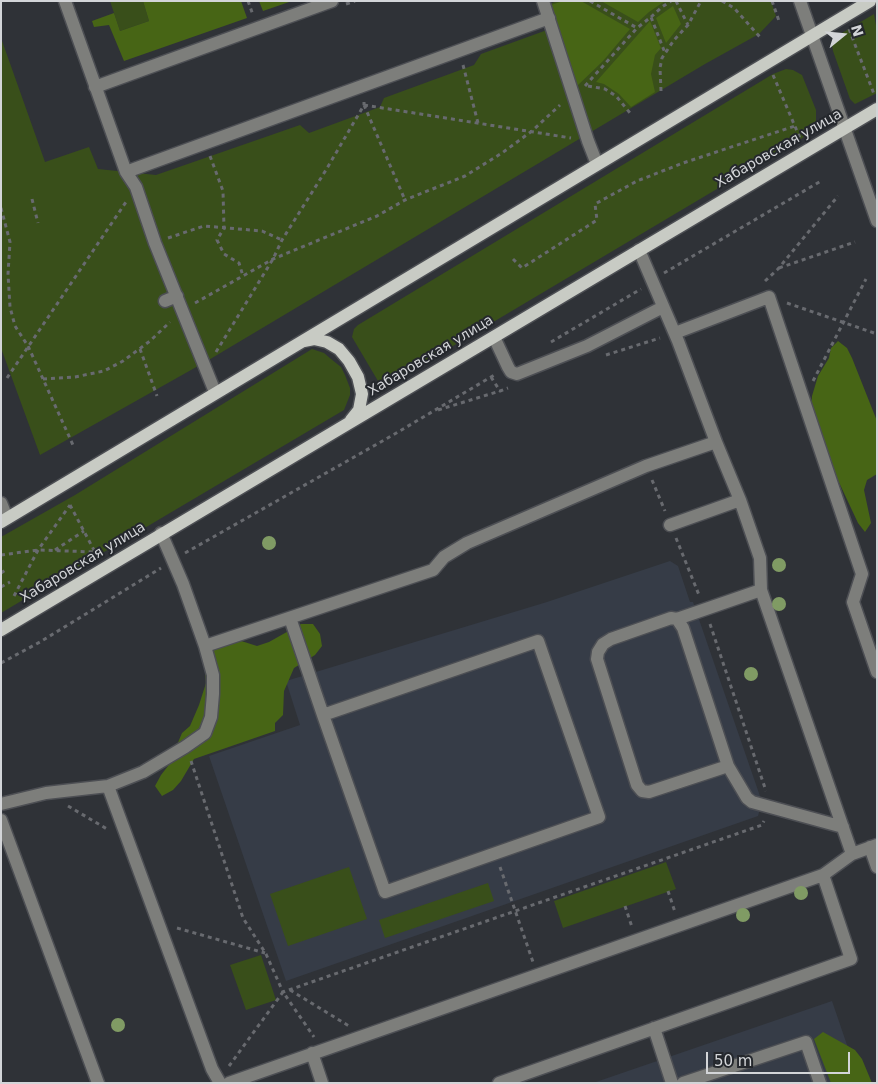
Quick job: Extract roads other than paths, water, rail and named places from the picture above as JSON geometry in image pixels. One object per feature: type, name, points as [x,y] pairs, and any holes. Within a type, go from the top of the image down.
[{"type":"main road","points":[[4,520],[870,1]]},
{"type":"main road","name":"Хабаровская улица","points":[[1,630],[877,109]]},
{"type":"main road","points":[[299,342],[314,339],[327,342],[339,349],[349,361],[358,377],[362,394],[359,410],[347,423]]},
{"type":"street","points":[[66,1],[126,172],[136,187],[155,242],[171,298],[182,310],[215,392]]},
{"type":"street","points":[[96,87],[332,1]]},
{"type":"street","points":[[543,1],[572,94],[597,164]]},
{"type":"street","points":[[800,1],[877,221]]},
{"type":"street","points":[[126,172],[549,18]]},
{"type":"street","points":[[639,250],[675,332],[740,500],[760,558],[761,590],[852,854]]},
{"type":"street","points":[[675,332],[769,297],[862,574],[853,602],[877,672]]},
{"type":"street","points":[[494,336],[511,372],[517,374],[587,346],[664,307]]},
{"type":"street","points":[[205,646],[433,570],[444,557],[467,543],[646,466],[716,442]]},
{"type":"street","points":[[670,525],[740,500]]},
{"type":"street","points":[[1,503],[4,520]]},
{"type":"street","points":[[1,804],[46,793],[108,786],[143,772],[205,733],[211,717],[213,675],[205,646],[174,560],[161,534]]},
{"type":"street","points":[[728,766],[649,792],[642,791],[637,785],[597,659],[598,652],[603,644],[611,639],[761,590]]},
{"type":"street","points":[[290,618],[385,892],[599,818],[538,641],[324,715]]},
{"type":"street","points":[[677,619],[682,628],[728,766],[749,800],[767,807],[842,827]]},
{"type":"street","points":[[108,786],[212,1069],[223,1082],[317,1052],[822,875],[852,854],[873,846],[877,867]]},
{"type":"street","points":[[1,820],[98,1083]]},
{"type":"street","points":[[499,1083],[851,959],[822,875]]},
{"type":"street","points":[[654,1028],[672,1083]]},
{"type":"street","points":[[683,1083],[806,1042],[820,1083]]},
{"type":"street","points":[[317,1052],[322,1083]]}]
